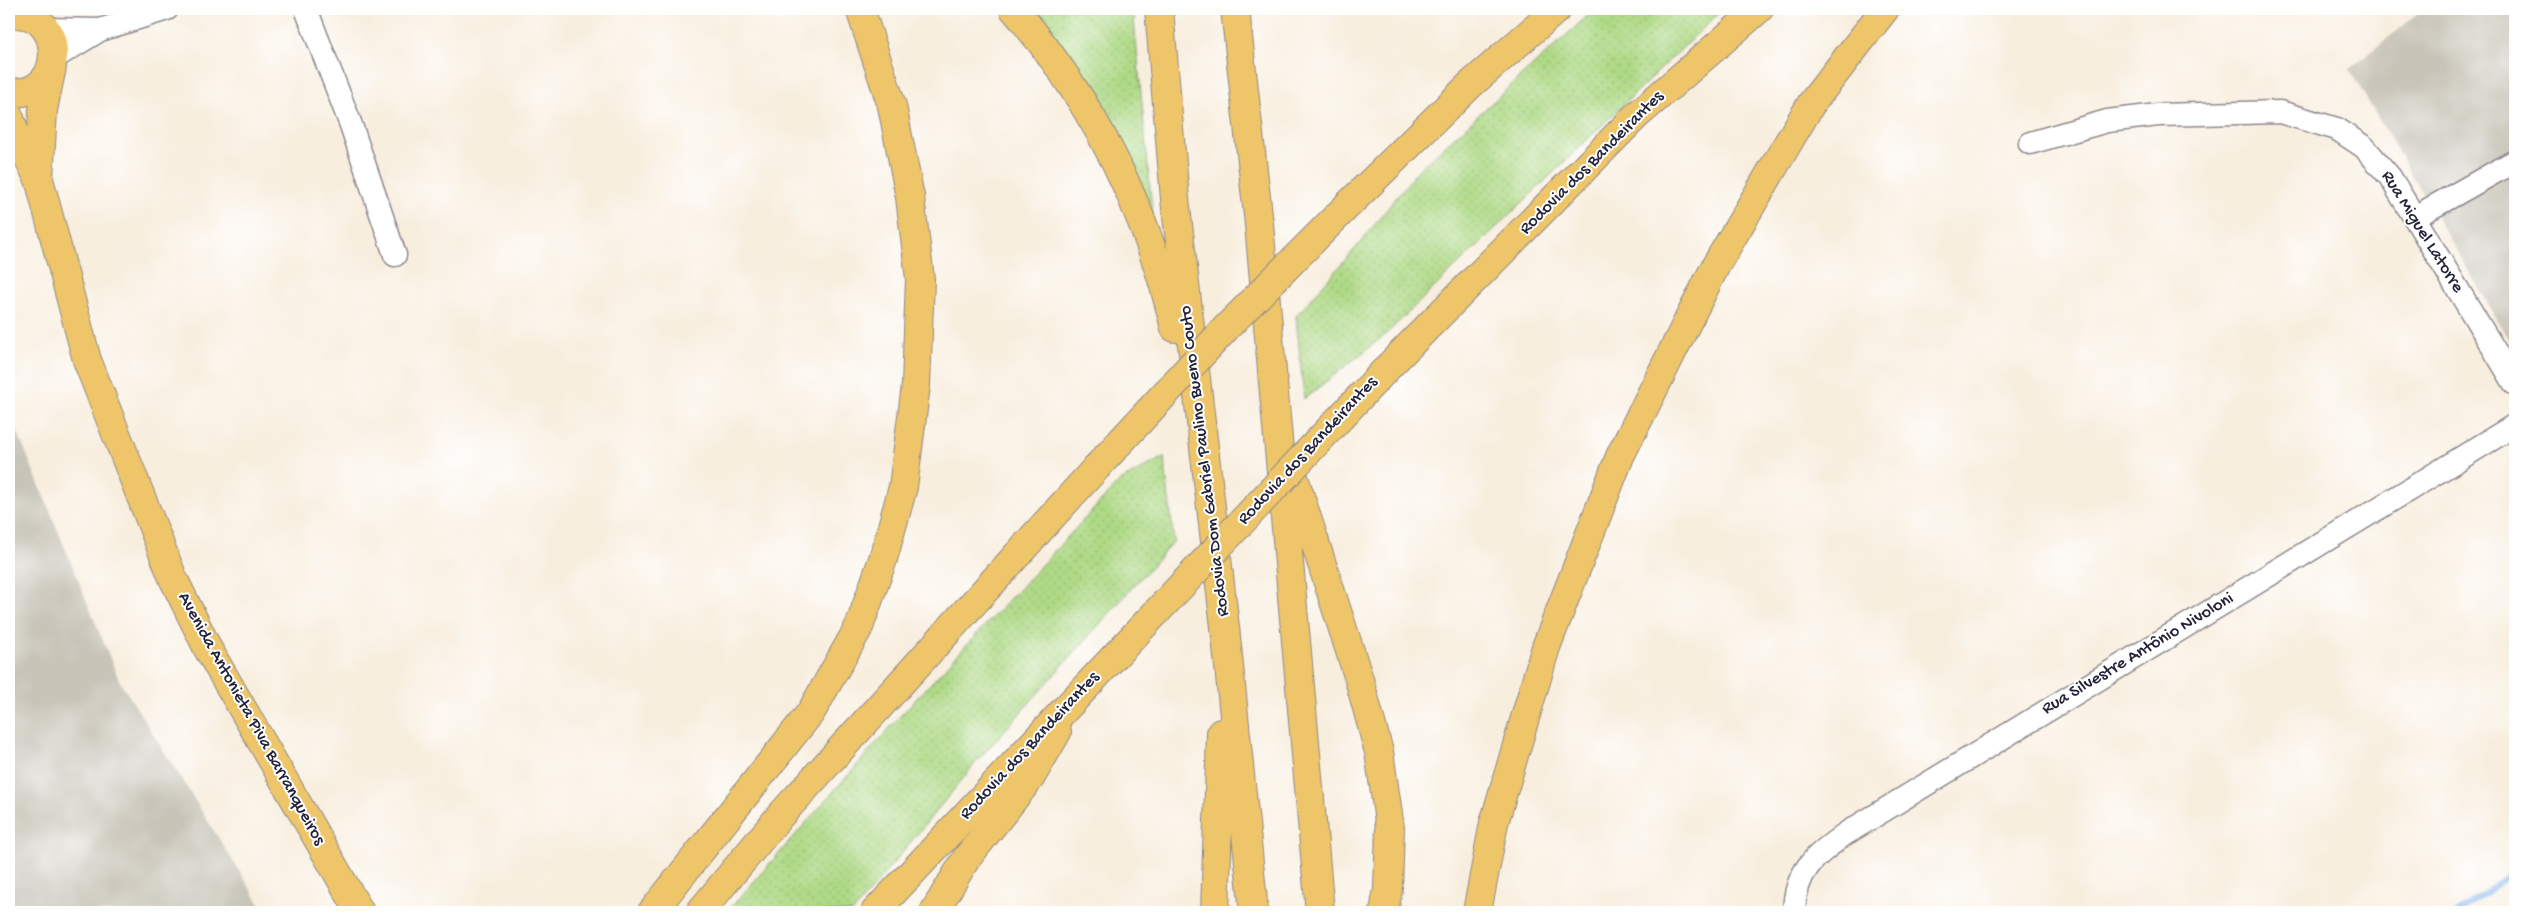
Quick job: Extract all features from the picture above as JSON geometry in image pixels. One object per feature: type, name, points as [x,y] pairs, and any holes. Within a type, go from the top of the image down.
[{"type":"main road","points":[[652,912],[811,712],[859,627],[883,559],[903,487],[916,385],[920,279],[910,197],[892,106],[860,9]]},
{"type":"main road","points":[[1014,9],[1063,73],[1097,128],[1134,197],[1162,274],[1204,450]]},
{"type":"main road","name":"Rodovia Dom Gabriel Paulino Bueno Couto","points":[[1159,9],[1175,199],[1225,627],[1254,912]]},
{"type":"main road","points":[[1235,9],[1259,224],[1320,912]]},
{"type":"main road","points":[[1470,85],[1529,9]]},
{"type":"main road","points":[[700,912],[779,817],[1227,327],[1470,85],[1557,9]]},
{"type":"main road","name":"Rodovia dos Bandeirantes","points":[[875,912],[1084,687],[1391,364],[1636,116],[1759,9]]},
{"type":"main road","points":[[1477,912],[1494,823],[1546,647],[1620,456],[1716,265],[1811,104],[1885,9]]},
{"type":"main road","points":[[9,15],[29,17],[41,21],[51,38],[53,62],[43,110],[38,179]]},
{"type":"main road","points":[[9,92],[24,92],[37,86],[46,77],[53,62]]},
{"type":"main road","points":[[9,116],[38,179]]},
{"type":"main road","name":"Avenida Antonieta Piva Barranqueiros","points":[[38,179],[87,360],[173,578],[208,649],[360,912]]},
{"type":"main road","points":[[1275,417],[1360,679],[1379,752],[1390,828],[1386,900]]},
{"type":"main road","points":[[1215,912],[1225,627]]},
{"type":"main road","points":[[934,912],[966,859],[1031,777],[1084,687]]},
{"type":"street","points":[[53,62],[100,30],[167,9]]},
{"type":"street","points":[[306,9],[352,125],[395,255]]},
{"type":"street","points":[[41,21],[100,30]]},
{"type":"street","name":"Rua Miguel Latorre","points":[[2030,143],[2107,121],[2158,115],[2280,112],[2337,129],[2364,147],[2390,177],[2515,384]]},
{"type":"street","points":[[2415,217],[2515,161]]},
{"type":"street","name":"Rua Silvestre Antônio Nivoloni","points":[[1794,912],[1800,881],[1812,859],[1845,834],[2515,425]]},
{"type":"shaded area","points":[[2424,9],[2515,9],[2515,349],[2349,69]]},
{"type":"shaded area","points":[[9,411],[119,680],[265,912],[9,912]]},
{"type":"green space","points":[[1024,9],[1133,9],[1155,241]]},
{"type":"green space","points":[[1595,9],[1723,9],[1385,335],[1304,399],[1296,316],[1361,242],[1418,170]]},
{"type":"green space","points":[[1164,457],[1174,541],[979,759],[853,912],[727,912],[903,713],[1120,481]]},
{"type":"waterway","points":[[2457,912],[2515,872]]}]
